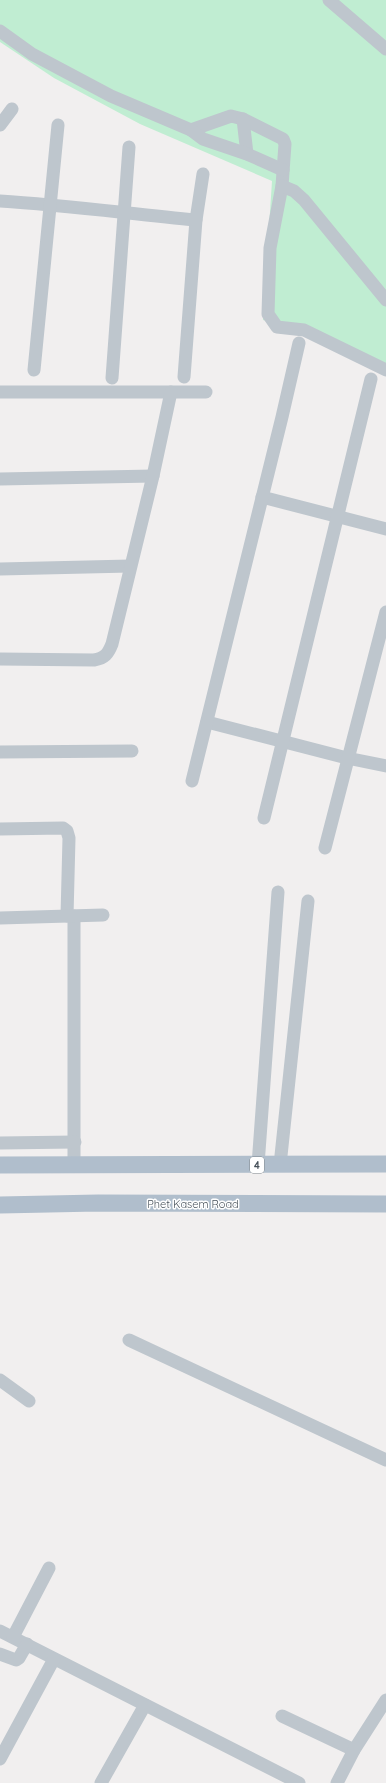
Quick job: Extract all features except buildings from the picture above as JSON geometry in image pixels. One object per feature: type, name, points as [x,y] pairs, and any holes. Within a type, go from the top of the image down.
[{"type":"main road","name":"4","points":[[0,1165],[127,1166],[386,1164]]},
{"type":"main road","name":"Phet Kasem Road","points":[[0,1204],[386,1204]]},
{"type":"street","points":[[329,0],[386,49]]},
{"type":"street","points":[[0,31],[32,54],[111,96],[191,130],[203,139],[247,154],[283,170]]},
{"type":"street","points":[[0,125],[12,109]]},
{"type":"street","points":[[191,130],[232,116],[243,119],[283,139],[285,144],[282,186],[270,248],[268,314],[277,327],[304,330],[386,370]]},
{"type":"street","points":[[243,119],[247,154]]},
{"type":"street","points":[[34,370],[58,125]]},
{"type":"street","points":[[112,378],[129,147]]},
{"type":"street","points":[[184,377],[196,220],[203,174]]},
{"type":"street","points":[[282,186],[294,191],[304,200],[386,300]]},
{"type":"street","points":[[0,201],[50,204],[196,220]]},
{"type":"street","points":[[192,782],[299,343]]},
{"type":"street","points":[[264,818],[371,379]]},
{"type":"street","points":[[0,392],[206,392]]},
{"type":"street","points":[[0,660],[94,660],[104,658],[108,653],[112,644],[153,476],[171,392]]},
{"type":"street","points":[[0,479],[153,476]]},
{"type":"street","points":[[262,497],[386,529]]},
{"type":"street","points":[[0,569],[130,566]]},
{"type":"street","points":[[325,848],[386,612]]},
{"type":"street","points":[[207,722],[348,758],[386,766]]},
{"type":"street","points":[[0,752],[132,752]]},
{"type":"street","points":[[0,829],[63,828],[67,831],[69,838],[75,1142],[74,1165]]},
{"type":"street","points":[[258,1165],[278,892]]},
{"type":"street","points":[[280,1164],[308,901]]},
{"type":"street","points":[[0,918],[103,915]]},
{"type":"street","points":[[0,1143],[75,1142]]},
{"type":"street","points":[[130,1340],[386,1460]]},
{"type":"street","points":[[0,1380],[29,1401]]},
{"type":"street","points":[[13,1637],[49,1568]]},
{"type":"street","points":[[0,1631],[299,1783]]},
{"type":"street","points":[[0,1654],[16,1660],[27,1644]]},
{"type":"street","points":[[0,1759],[54,1659]]},
{"type":"street","points":[[337,1783],[354,1750],[386,1700]]},
{"type":"street","points":[[102,1783],[145,1704]]},
{"type":"street","points":[[282,1716],[354,1750]]},
{"type":"green space","points":[[0,0],[386,0],[386,371],[304,330],[263,320],[272,181],[140,124],[54,78],[0,42]]}]
